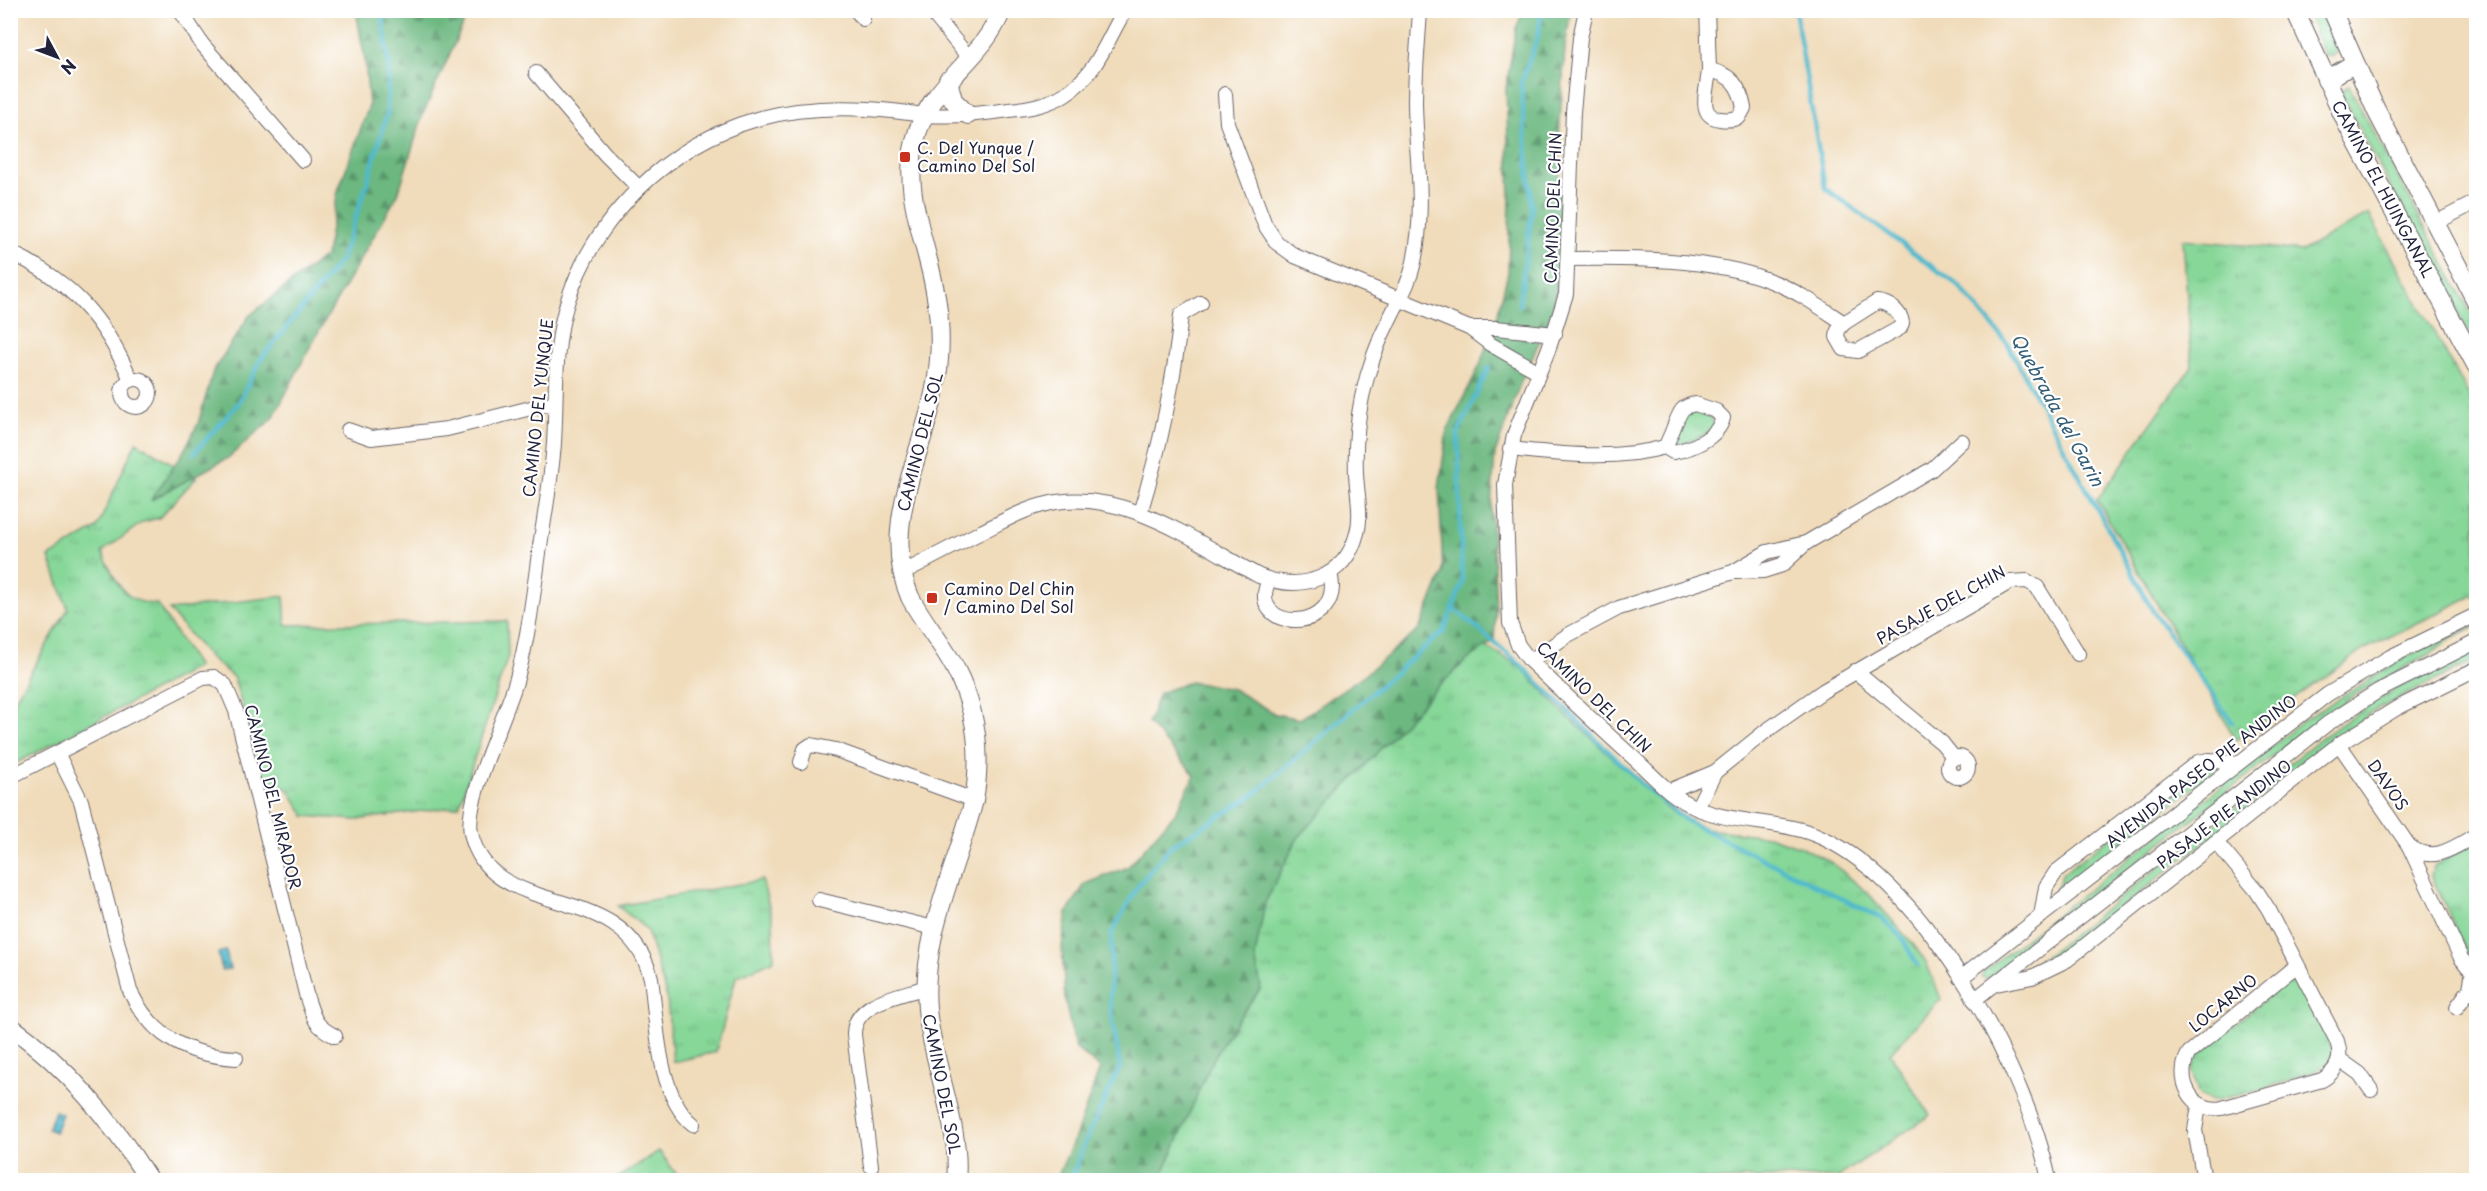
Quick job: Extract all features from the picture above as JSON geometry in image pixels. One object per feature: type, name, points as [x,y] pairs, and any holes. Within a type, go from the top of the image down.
[{"type":"street","points":[[180,10],[202,44],[303,160]]},
{"type":"street","points":[[930,10],[969,59]]},
{"type":"street","name":"CAMINO DEL SOL","points":[[956,1180],[956,1151],[932,1045],[927,987],[928,957],[934,928],[974,800],[979,761],[970,702],[955,667],[910,597],[899,557],[901,513],[931,410],[940,356],[933,282],[913,205],[910,178],[915,139],[924,114],[948,80],[987,38],[1002,10]]},
{"type":"street","name":"CAMINO DEL YUNQUE","points":[[693,1124],[671,1096],[663,1066],[651,978],[648,966],[636,944],[628,934],[608,920],[506,881],[487,865],[479,854],[471,834],[473,801],[510,702],[527,636],[554,447],[560,335],[575,280],[609,221],[639,188],[665,166],[699,144],[738,125],[759,118],[801,110],[864,108],[924,114],[968,115],[1031,107],[1055,100],[1094,69],[1125,10]]},
{"type":"street","name":"CAMINO DEL CHIN","points":[[1586,10],[1580,38],[1573,112],[1566,294],[1555,333],[1510,449],[1505,485],[1510,623],[1518,645],[1530,661],[1669,791],[1697,808],[1719,815],[1799,830],[1838,846],[1872,871],[1912,910],[1944,951],[1961,978],[2018,1083],[2039,1142],[2049,1180]]},
{"type":"street","points":[[1707,10],[1709,70]]},
{"type":"street","name":"CAMINO EL HUINGANAL","points":[[2295,10],[2348,126],[2476,365]]},
{"type":"street","name":"CAMINO EL HUINGANAL","points":[[2332,10],[2376,110],[2476,301]]},
{"type":"street","points":[[902,573],[1017,514],[1045,504],[1088,500],[1115,504],[1140,513],[1269,580],[1302,584],[1330,573],[1349,552],[1357,533],[1359,513],[1356,456],[1362,397],[1380,342],[1414,264],[1420,225],[1421,186],[1415,103],[1420,12]]},
{"type":"street","points":[[2326,80],[2355,63]]},
{"type":"street","points":[[536,73],[605,154],[639,188]]},
{"type":"street","points":[[948,80],[953,100],[968,115]]},
{"type":"street","points":[[1225,94],[1225,112],[1230,134],[1265,225],[1277,243],[1295,256],[1469,328],[1490,344],[1539,372]]},
{"type":"street","points":[[2435,223],[2476,202]]},
{"type":"street","points":[[10,252],[54,276],[81,300],[103,327],[131,380]]},
{"type":"street","points":[[1569,259],[1666,261],[1752,274],[1784,286],[1844,323]]},
{"type":"street","points":[[1880,302],[1892,308],[1900,316],[1902,323],[1900,328],[1888,336],[1853,351],[1844,349],[1838,341],[1838,330],[1844,323],[1871,304],[1880,302]]},
{"type":"street","points":[[1140,513],[1168,408],[1181,315],[1201,303]]},
{"type":"street","points":[[1469,328],[1555,333]]},
{"type":"street","points":[[348,430],[371,438],[447,429],[555,402]]},
{"type":"street","points":[[1530,661],[1568,635],[1619,608],[1733,572],[1763,571],[1778,567],[1788,561],[1806,543],[1932,469],[1962,441]]},
{"type":"street","points":[[1510,449],[1616,456],[1641,454],[1665,447]]},
{"type":"street","points":[[1269,580],[1264,596],[1269,609],[1285,619],[1301,620],[1315,616],[1328,603],[1332,590],[1330,573]]},
{"type":"street","name":"PASAJE DEL CHIN","points":[[1669,791],[1715,772],[1792,712],[1855,671],[2010,582],[2021,580],[2037,586],[2078,654]]},
{"type":"street","name":"AVENIDA PASEO PIE ANDINO","points":[[1961,978],[2297,716],[2360,674],[2410,646],[2476,615]]},
{"type":"street","points":[[1974,1000],[2327,724],[2395,682],[2476,642]]},
{"type":"street","name":"PASAJE PIE ANDINO","points":[[1994,984],[2032,977],[2057,967],[2339,744],[2397,708],[2476,669]]},
{"type":"street","points":[[1855,671],[1942,743],[1954,758]]},
{"type":"street","name":"CAMINO DEL MIRADOR","points":[[10,777],[203,678],[214,676],[225,685],[236,711],[314,1019],[321,1029],[335,1036]]},
{"type":"street","name":"DAVOS","points":[[2339,744],[2409,846],[2461,958],[2475,971],[2466,996],[2457,1007]]},
{"type":"street","points":[[801,762],[805,749],[811,745],[836,750],[974,800]]},
{"type":"street","points":[[57,753],[81,801],[130,991],[138,1009],[165,1036],[188,1049],[212,1057],[236,1058]]},
{"type":"street","name":"PASAJE PIE ANDINO","points":[[2041,916],[2048,881],[2066,865],[2199,762],[2209,760],[2237,764]]},
{"type":"street","name":"PASAJE DEL CHIN","points":[[1697,808],[1715,772]]},
{"type":"street","points":[[2409,846],[2426,855],[2439,854],[2476,835]]},
{"type":"street","points":[[2204,1180],[2194,1124],[2199,1106],[2210,1109],[2222,1108],[2315,1083],[2328,1076],[2339,1059],[2337,1041],[2256,890],[2216,842]]},
{"type":"street","points":[[2427,886],[2430,866],[2439,854]]},
{"type":"street","points":[[819,900],[934,928]]},
{"type":"street","name":"LOCARNO","points":[[2199,1106],[2191,1098],[2184,1078],[2183,1064],[2188,1053],[2297,965]]},
{"type":"street","name":"CAMINO DEL SOL","points":[[872,1166],[854,1035],[855,1022],[863,1011],[874,1004],[927,987]]},
{"type":"street","points":[[10,1026],[42,1051],[82,1089],[114,1127],[149,1180]]},
{"type":"street","points":[[2339,1059],[2360,1074],[2371,1090]]},
{"type":"green space","points":[[356,11],[469,11],[423,114],[398,194],[311,345],[273,418],[228,458],[151,500],[182,454],[198,424],[213,371],[249,316],[326,255],[338,191],[369,106],[365,60]]},
{"type":"green space","points":[[1524,11],[1571,11],[1565,47],[1559,138],[1561,246],[1553,313],[1521,381],[1495,454],[1491,508],[1496,606],[1494,641],[1466,661],[1436,689],[1298,838],[1265,903],[1255,956],[1261,988],[1215,1056],[1159,1180],[1056,1180],[1076,1135],[1100,1068],[1075,1048],[1065,1001],[1062,946],[1067,913],[1085,884],[1128,867],[1175,813],[1195,775],[1148,723],[1159,693],[1190,682],[1233,689],[1275,714],[1300,719],[1364,675],[1419,630],[1443,573],[1439,488],[1447,431],[1480,365],[1497,316],[1508,273],[1510,197],[1506,88],[1516,28]]},
{"type":"green space","points":[[2307,11],[2319,11],[2338,51],[2331,57],[2324,55]]},
{"type":"green space","points":[[2349,86],[2476,323],[2476,347],[2342,96],[2343,89]]},
{"type":"green space","points":[[2369,214],[2476,408],[2476,594],[2363,650],[2236,740],[2097,500],[2192,366],[2183,239],[2302,251]]},
{"type":"green space","points":[[1693,409],[1710,416],[1714,426],[1706,434],[1674,448],[1672,444],[1684,415]]},
{"type":"green space","points":[[136,442],[196,478],[159,518],[143,522],[102,552],[116,581],[128,595],[145,603],[157,604],[198,667],[11,766],[11,706],[68,609],[49,557],[97,528]]},
{"type":"green space","points":[[284,596],[286,625],[507,621],[508,656],[459,806],[356,820],[305,816],[289,790],[262,774],[234,678],[207,655],[169,610]]},
{"type":"green space","points":[[2476,624],[2451,638],[2430,654],[2358,693],[2327,714],[1987,979],[1982,977],[1983,972],[2249,765],[2302,721],[2406,657]]},
{"type":"green space","points":[[1477,641],[1521,667],[1560,709],[1669,810],[1706,829],[1768,836],[1804,848],[1832,863],[1867,892],[1926,962],[1941,999],[1890,1053],[1930,1115],[1838,1177],[1743,1178],[1739,1180],[1080,1180],[1130,957]]},
{"type":"green space","points":[[2476,651],[2476,660],[2378,709],[2327,744],[2060,955],[2029,969],[2323,736],[2393,690]]},
{"type":"green space","points":[[2203,766],[2221,766],[2054,896],[2062,874]]},
{"type":"green space","points":[[2476,842],[2476,963],[2468,955],[2431,875],[2435,865]]},
{"type":"green space","points":[[762,880],[773,921],[774,960],[736,977],[716,1052],[673,1062],[667,998],[647,930],[618,906]]},
{"type":"green space","points":[[2292,981],[2300,983],[2329,1039],[2333,1052],[2330,1061],[2318,1070],[2260,1090],[2211,1100],[2199,1095],[2191,1069],[2198,1055],[2281,986]]},
{"type":"green space","points":[[659,1151],[681,1180],[614,1180]]},
{"type":"water","points":[[226,951],[230,969],[222,970],[218,953]]},
{"type":"water","points":[[55,1111],[62,1114],[55,1132],[48,1129]]},
{"type":"waterway","points":[[194,453],[238,404],[261,359],[341,260],[367,184],[387,114],[389,66],[382,10]]},
{"type":"waterway","points":[[1519,305],[1532,210],[1521,84],[1538,36],[1542,10]]},
{"type":"waterway","name":"Quebrada del Garin","points":[[1795,10],[1825,188],[1959,286],[2007,343],[2154,613],[2232,722]]},
{"type":"waterway","points":[[1071,1180],[1084,1145],[1120,1067],[1110,1003],[1112,933],[1138,886],[1171,846],[1251,797],[1444,631],[1462,584],[1458,433],[1489,367]]},
{"type":"waterway","points":[[1453,608],[1519,663],[1644,786],[1687,821],[1883,919],[1902,938],[1917,965]]},
{"type":"place","name":"C. Del Yunque / Camino Del Sol","points":[[905,157]]},
{"type":"place","name":"Camino Del Chin / Camino Del Sol","points":[[932,598]]}]
